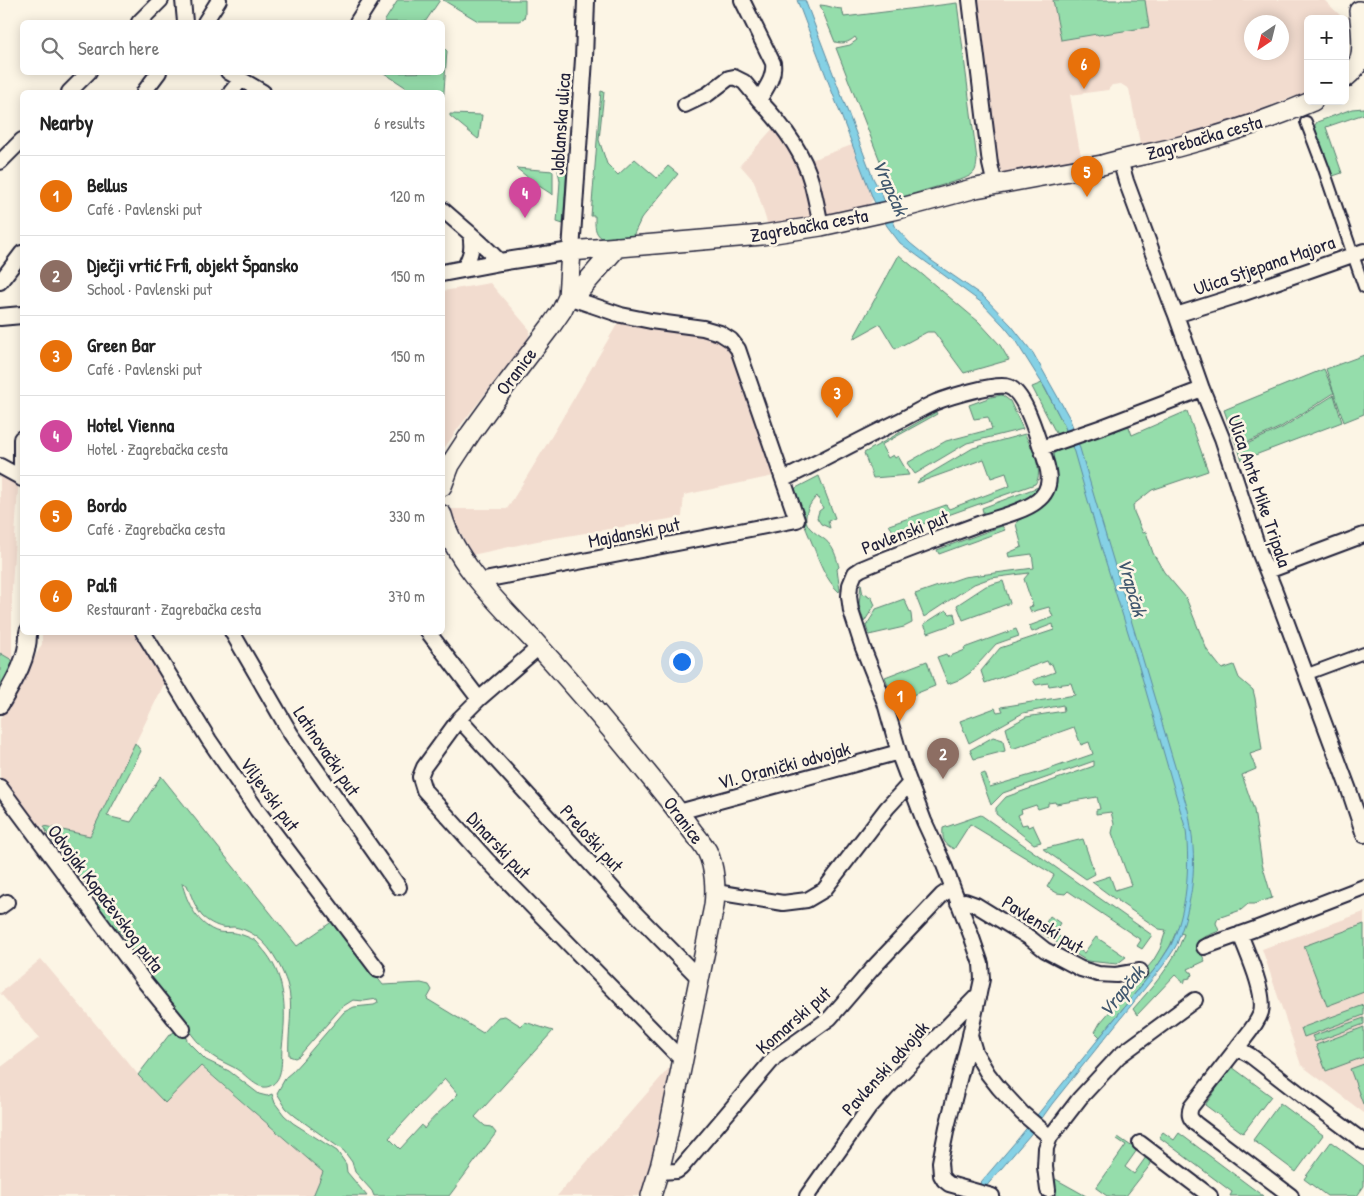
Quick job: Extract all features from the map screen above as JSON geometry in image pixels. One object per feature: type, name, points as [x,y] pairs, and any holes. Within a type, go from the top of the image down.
[{"type":"main road","points":[[1349,74],[1360,60],[1362,50],[1357,9]]},
{"type":"main road","points":[[1349,85],[1364,78]]},
{"type":"main road","name":"Zagrebačka cesta","points":[[571,251],[762,235],[821,226],[898,209],[976,188],[1102,165],[1196,142],[1304,105]]},
{"type":"main road","points":[[568,297],[579,291],[617,247]]},
{"type":"main road","name":"Oranice","points":[[445,476],[456,455],[500,393],[558,317],[568,297],[571,251]]},
{"type":"main road","name":"Oranice","points":[[445,524],[455,544],[479,581],[576,688],[680,813],[707,850],[711,863],[716,892],[700,979],[659,1172],[651,1196]]},
{"type":"street","points":[[141,20],[162,0]]},
{"type":"street","points":[[183,0],[185,20]]},
{"type":"street","points":[[206,20],[218,0]]},
{"type":"street","points":[[358,20],[371,0]]},
{"type":"street","name":"Jablanska ulica","points":[[571,251],[584,60],[586,0]]},
{"type":"street","points":[[742,0],[773,62],[773,74],[759,100]]},
{"type":"street","points":[[970,0],[990,164],[995,185]]},
{"type":"street","points":[[72,90],[86,75]]},
{"type":"street","points":[[146,90],[157,75]]},
{"type":"street","points":[[232,75],[259,90]]},
{"type":"street","points":[[685,104],[708,94],[729,78],[734,77],[744,82],[777,119],[801,156],[811,179],[821,226]]},
{"type":"street","points":[[233,90],[240,81]]},
{"type":"street","points":[[1306,122],[1359,253],[1364,286]]},
{"type":"street","points":[[0,162],[20,142]]},
{"type":"street","name":"Ulica Ante Mike Tripala","points":[[1120,160],[1126,181],[1222,438],[1260,554],[1268,571],[1364,835]]},
{"type":"street","points":[[445,212],[486,247],[500,262]]},
{"type":"street","points":[[464,269],[471,253],[470,233]]},
{"type":"street","name":"Zagrebačka cesta","points":[[445,272],[571,251]]},
{"type":"street","name":"Ulica Stjepana Majora","points":[[1176,315],[1359,253]]},
{"type":"street","points":[[0,282],[20,256]]},
{"type":"street","points":[[568,297],[621,315],[703,328],[720,333],[731,340],[738,349],[784,479]]},
{"type":"street","points":[[0,318],[20,315]]},
{"type":"street","name":"Pavlenski put","points":[[784,479],[937,402],[998,385],[1011,388],[1017,392],[1035,428],[1049,472],[1049,482],[1039,500],[861,569],[852,577],[849,596],[851,612],[885,703],[910,783],[972,936],[981,964],[982,979],[979,994],[940,1162],[942,1175],[949,1184],[990,1195]]},
{"type":"street","points":[[1042,448],[1202,388]]},
{"type":"street","points":[[0,466],[20,477]]},
{"type":"street","name":"Majdanski put","points":[[479,581],[797,520],[784,479]]},
{"type":"street","points":[[1268,571],[1364,536]]},
{"type":"street","points":[[0,704],[13,683],[23,660],[28,635]]},
{"type":"street","name":"Viljevski put","points":[[145,635],[209,740],[257,810],[378,970]]},
{"type":"street","name":"Latinovački put","points":[[234,635],[291,734],[398,887]]},
{"type":"street","points":[[430,635],[479,700]]},
{"type":"street","name":"Dinarski put","points":[[539,647],[459,719],[424,767],[420,777],[424,790],[487,860],[682,1060]]},
{"type":"street","points":[[1313,672],[1364,653]]},
{"type":"street","name":"Preloški put","points":[[459,719],[635,913],[700,979]]},
{"type":"street","name":"VI. Oranički odvojak","points":[[680,813],[899,752]]},
{"type":"street","points":[[716,892],[783,903],[807,900],[824,890],[887,808],[910,783]]},
{"type":"street","name":"Odvojak Kopačevskog puta","points":[[0,787],[144,981],[183,1030]]},
{"type":"street","points":[[1204,947],[1364,887]]},
{"type":"street","name":"Komarski put","points":[[659,1172],[677,1172],[775,1058],[830,1018],[873,968],[942,895],[952,888]]},
{"type":"street","name":"Pavlenski put","points":[[958,904],[965,901],[976,905],[1030,938],[1045,950],[1081,969],[1098,974],[1116,975],[1140,971]]},
{"type":"street","points":[[1240,934],[1260,990],[1262,1001],[1261,1013],[1189,1112],[1190,1117],[1196,1124],[1291,1196]]},
{"type":"street","name":"Pavlenski odvojak","points":[[806,1196],[869,1108],[888,1086],[979,994]]},
{"type":"street","points":[[1048,1190],[1045,1166],[1046,1134],[1120,1056],[1195,1000]]},
{"type":"street","points":[[970,1035],[975,1052],[988,1074],[1018,1109],[1046,1134]]},
{"type":"street","points":[[1237,1048],[1251,1056],[1364,1142]]},
{"type":"street","points":[[1140,1143],[1210,1196]]},
{"type":"shaded area","points":[[977,0],[1053,0],[1062,40],[1148,27],[1145,0],[1324,0],[1340,15],[1304,15],[1304,94],[1213,126],[1203,134],[1138,147],[1140,143],[1129,89],[1121,84],[1112,85],[1108,90],[1070,95],[1083,162],[1008,176],[1002,172],[998,162]]},
{"type":"shaded area","points":[[776,125],[800,164],[852,145],[873,199],[869,205],[871,209],[769,229],[754,181],[740,165]]},
{"type":"shaded area","points":[[490,283],[530,330],[528,339],[445,447],[445,291]]},
{"type":"shaded area","points":[[619,321],[700,335],[718,340],[727,345],[735,358],[774,476],[684,495],[682,517],[537,541],[472,555],[452,515],[452,509],[507,509]]},
{"type":"shaded area","points":[[0,472],[16,483],[18,488],[12,587],[12,660],[0,653]]},
{"type":"shaded area","points":[[42,635],[144,635],[172,678],[164,684],[90,837],[34,824],[0,780],[0,719],[42,644]]},
{"type":"shaded area","points":[[1364,912],[1364,1113],[1301,1065],[1262,949]]},
{"type":"shaded area","points":[[41,959],[146,1084],[200,1066],[324,1173],[313,1196],[0,1196],[0,1068],[39,1038],[0,993]]},
{"type":"shaded area","points":[[670,1067],[651,1163],[639,1196],[557,1196]]},
{"type":"green space","points":[[398,0],[440,0],[426,20],[385,20]]},
{"type":"green space","points":[[443,0],[525,0],[525,14],[524,18],[519,21],[478,21]]},
{"type":"green space","points":[[1053,0],[1145,0],[1149,27],[1061,40]]},
{"type":"green space","points":[[957,3],[977,160],[976,168],[972,174],[963,179],[899,198],[882,166],[836,48],[850,45],[857,40],[855,37],[850,41],[835,42],[820,5],[842,9],[844,17]]},
{"type":"green space","points":[[445,49],[447,51],[444,90],[410,90],[387,75],[445,75]]},
{"type":"green space","points":[[601,91],[604,92],[599,140],[607,164],[618,175],[635,159],[657,178],[668,166],[678,174],[641,219],[633,236],[602,238],[596,231],[595,216],[591,216]]},
{"type":"green space","points":[[1364,108],[1364,114],[1326,127],[1342,173],[1333,176],[1314,131],[1315,125],[1317,122],[1352,109]]},
{"type":"green space","points":[[450,114],[482,115],[479,138],[450,116]]},
{"type":"green space","points":[[557,165],[567,167],[563,224],[557,222],[560,181]]},
{"type":"green space","points":[[516,168],[553,171],[553,195],[539,186]]},
{"type":"green space","points":[[899,255],[979,322],[1000,345],[1009,360],[964,373],[934,332],[927,332],[895,349],[880,324],[853,339]]},
{"type":"green space","points":[[1364,355],[1364,414],[1344,422],[1326,369]]},
{"type":"green space","points":[[1324,369],[1334,393],[1281,427],[1237,447],[1224,410]]},
{"type":"green space","points":[[1042,383],[1067,433],[1058,435],[1056,433],[1032,387]]},
{"type":"green space","points":[[1002,395],[1010,401],[1023,429],[967,443],[915,474],[907,463],[946,441],[992,429],[988,417],[974,419],[969,405]]},
{"type":"green space","points":[[1334,395],[1342,422],[1242,460],[1238,448],[1282,428]]},
{"type":"green space","points":[[1187,411],[1208,471],[1152,490],[1133,505],[1134,512],[1143,533],[1146,532],[1153,553],[1164,572],[1186,598],[1207,650],[1222,669],[1234,665],[1239,678],[1253,690],[1262,750],[1250,754],[1256,769],[1242,775],[1254,810],[1262,864],[1272,898],[1248,904],[1241,910],[1218,918],[1216,923],[1219,931],[1202,938],[1202,955],[1205,961],[1188,969],[1193,975],[1185,979],[1184,983],[1175,975],[1137,1015],[1133,1009],[1162,974],[1180,945],[1184,934],[1176,932],[1158,965],[1100,1037],[1095,1032],[1100,1023],[1153,961],[1160,949],[1166,930],[1159,929],[1092,882],[1110,876],[1115,890],[1131,885],[1112,833],[1114,824],[1111,812],[1096,814],[1096,810],[1100,809],[1097,797],[1056,804],[1055,802],[1048,803],[1048,806],[1038,809],[1036,805],[1021,810],[1022,813],[1018,815],[1022,825],[1027,824],[1028,827],[1033,825],[1041,842],[1034,844],[996,814],[996,808],[1006,797],[1094,766],[1094,761],[1003,793],[991,805],[980,775],[985,773],[990,787],[1041,772],[1093,754],[1089,742],[1081,745],[1074,727],[1012,749],[1006,728],[1026,717],[1064,711],[1063,705],[1023,713],[969,743],[960,721],[995,708],[997,712],[1003,711],[1001,707],[1075,695],[1071,683],[1049,686],[1048,683],[1036,685],[1033,680],[1055,672],[1052,664],[1049,665],[1047,661],[985,683],[981,671],[1000,648],[1054,630],[1053,624],[1032,632],[1029,626],[1053,617],[1049,607],[1031,612],[1029,607],[1033,606],[1024,579],[1029,573],[991,578],[974,584],[924,617],[915,594],[964,577],[1034,568],[1032,554],[1009,557],[1008,553],[1022,547],[1016,524],[1018,521],[1023,516],[1039,508],[1049,492],[1055,477],[1052,457],[1054,453],[1063,447],[1128,424],[1132,435]]},
{"type":"green space","points":[[936,412],[937,414],[881,445],[888,458],[893,455],[895,458],[898,456],[909,475],[873,478],[864,453]]},
{"type":"green space","points":[[1025,434],[1038,467],[1038,479],[1035,484],[895,534],[889,525],[946,505],[949,509],[1010,486],[1006,473],[991,478],[984,459],[917,483],[973,448]]},
{"type":"green space","points":[[819,476],[835,518],[828,521],[830,528],[821,524],[817,518],[819,511],[823,508],[817,496],[808,508],[806,522],[812,530],[832,547],[835,553],[839,567],[837,569],[839,592],[826,575],[820,563],[793,491]]},
{"type":"green space","points":[[1041,486],[1030,498],[1023,502],[984,516],[982,508]]},
{"type":"green space","points":[[1002,526],[1005,530],[939,554],[937,550]]},
{"type":"green space","points":[[1003,581],[1010,603],[963,620],[957,605],[986,586]]},
{"type":"green space","points":[[861,584],[863,595],[871,596],[875,605],[864,622],[859,605]]},
{"type":"green space","points":[[904,599],[911,614],[912,623],[904,627],[869,635],[866,626],[876,609]]},
{"type":"green space","points":[[946,610],[950,614],[954,613],[956,623],[928,633],[924,624]]},
{"type":"green space","points":[[1016,629],[1019,636],[996,644],[970,673],[948,684],[937,657],[946,654],[948,657],[965,650],[964,648]]},
{"type":"green space","points":[[0,653],[12,660],[13,666],[0,693]]},
{"type":"green space","points":[[927,661],[935,686],[895,702],[885,677]]},
{"type":"green space","points":[[993,737],[1003,740],[1005,751],[974,759],[970,750]]},
{"type":"green space","points":[[135,743],[141,751],[107,816],[131,822],[161,776],[297,946],[333,921],[383,985],[421,983],[429,985],[432,990],[427,999],[483,1033],[498,1017],[505,1016],[521,1026],[525,1022],[553,1031],[475,1117],[485,1126],[491,1127],[496,1133],[449,1196],[374,1196],[372,1191],[355,1172],[352,1162],[344,1151],[295,1116],[286,1108],[277,1093],[286,1077],[344,1012],[354,1007],[374,1005],[378,1003],[377,999],[353,1000],[342,1007],[299,1056],[295,1058],[289,1056],[291,1010],[287,983],[279,964],[268,948],[253,934],[234,927],[220,926],[204,918],[195,905],[187,885],[182,883],[190,906],[205,925],[219,932],[246,936],[256,941],[273,963],[278,975],[284,1011],[281,1069],[278,1079],[270,1086],[262,1087],[258,1085],[211,1055],[196,1040],[122,942],[125,938],[94,904],[99,901],[48,835],[44,826],[90,836]],"holes":[[[445,1079],[458,1094],[424,1129],[422,1125],[400,1149],[389,1138]]]},
{"type":"green space","points":[[981,815],[1152,935],[1142,949],[1137,946],[1141,940],[1068,891],[1065,894],[1057,893],[1047,887],[1054,875],[970,824],[954,849],[943,839],[943,828]]},
{"type":"green space","points":[[1083,839],[1095,874],[1086,879],[1043,849]]},
{"type":"green space","points":[[1050,916],[1060,923],[1054,933],[1084,953],[1096,937],[1126,957],[1117,964],[1087,961],[1040,932]]},
{"type":"green space","points":[[1364,924],[1364,992],[1327,1006],[1304,946]]},
{"type":"green space","points":[[1364,1005],[1364,1015],[1304,1037],[1301,1028]]},
{"type":"green space","points":[[1364,1018],[1364,1024],[1315,1042],[1312,1036]]},
{"type":"green space","points":[[1364,1027],[1364,1057],[1326,1071],[1316,1045]]},
{"type":"green space","points":[[178,1030],[182,1032],[189,1043],[206,1060],[229,1071],[259,1094],[267,1096],[272,1094],[275,1103],[293,1123],[337,1151],[346,1164],[347,1172],[367,1196],[313,1196],[323,1172],[201,1066],[165,1103],[138,1075],[169,1035]]},
{"type":"green space","points":[[1364,1064],[1364,1104],[1363,1104],[1350,1069]]},
{"type":"green space","points":[[1232,1067],[1271,1096],[1243,1133],[1205,1105]]},
{"type":"green space","points":[[1280,1103],[1323,1135],[1296,1172],[1253,1140]]},
{"type":"green space","points":[[1163,1132],[1174,1140],[1179,1133],[1263,1196],[1230,1196],[1232,1192],[1159,1137]]},
{"type":"green space","points":[[1118,1137],[1137,1150],[1125,1167],[1134,1174],[1146,1157],[1151,1164],[1126,1196],[1107,1196],[1096,1188],[1126,1145],[1117,1139]]},
{"type":"green space","points":[[1331,1142],[1364,1166],[1364,1186],[1357,1196],[1327,1196],[1304,1179]]},
{"type":"green space","points":[[1050,1176],[1086,1196],[1057,1196]]},
{"type":"water","points":[[797,0],[805,0],[873,178],[896,228],[910,243],[932,261],[984,297],[1011,325],[1033,353],[1069,417],[1076,435],[1191,825],[1192,882],[1187,911],[1177,944],[1162,967],[1052,1104],[1030,1135],[978,1196],[969,1196],[1017,1140],[1158,965],[1171,945],[1181,918],[1186,889],[1188,859],[1186,830],[1139,667],[1065,427],[1045,388],[1004,326],[982,303],[900,243],[887,226],[873,199]]},
{"type":"place","name":"Palfi","points":[[1084,89]]},
{"type":"place","name":"Bordo","points":[[1087,197]]},
{"type":"place","name":"Hotel Vienna","points":[[525,218]]},
{"type":"place","name":"Green Bar","points":[[837,418]]},
{"type":"place","name":"Bellus","points":[[900,721]]},
{"type":"place","name":"Dječji vrtić Frfi, objekt Špansko","points":[[943,779]]},
{"type":"water label","name":"Vrapčak","points":[[891,187]]},
{"type":"water label","name":"Vrapčak","points":[[1133,587]]},
{"type":"water label","name":"Vrapčak","points":[[1121,991]]}]
